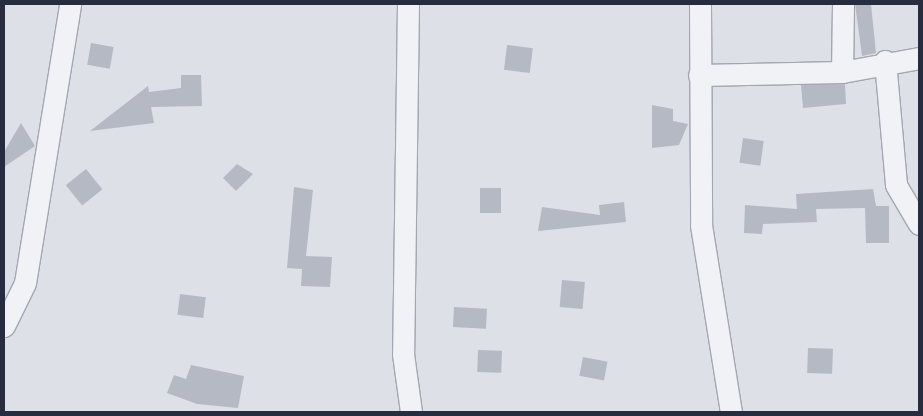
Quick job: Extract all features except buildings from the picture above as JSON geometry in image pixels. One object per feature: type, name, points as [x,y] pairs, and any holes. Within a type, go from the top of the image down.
[{"type":"street","points":[[4,326],[25,283],[70,4]]},
{"type":"street","points":[[408,4],[403,354],[411,412]]},
{"type":"street","points":[[700,4],[701,224],[732,412]]},
{"type":"street","points":[[842,72],[843,4]]},
{"type":"street","points":[[699,75],[842,72],[885,61],[919,58]]},
{"type":"street","points":[[885,61],[894,174],[919,224]]}]
